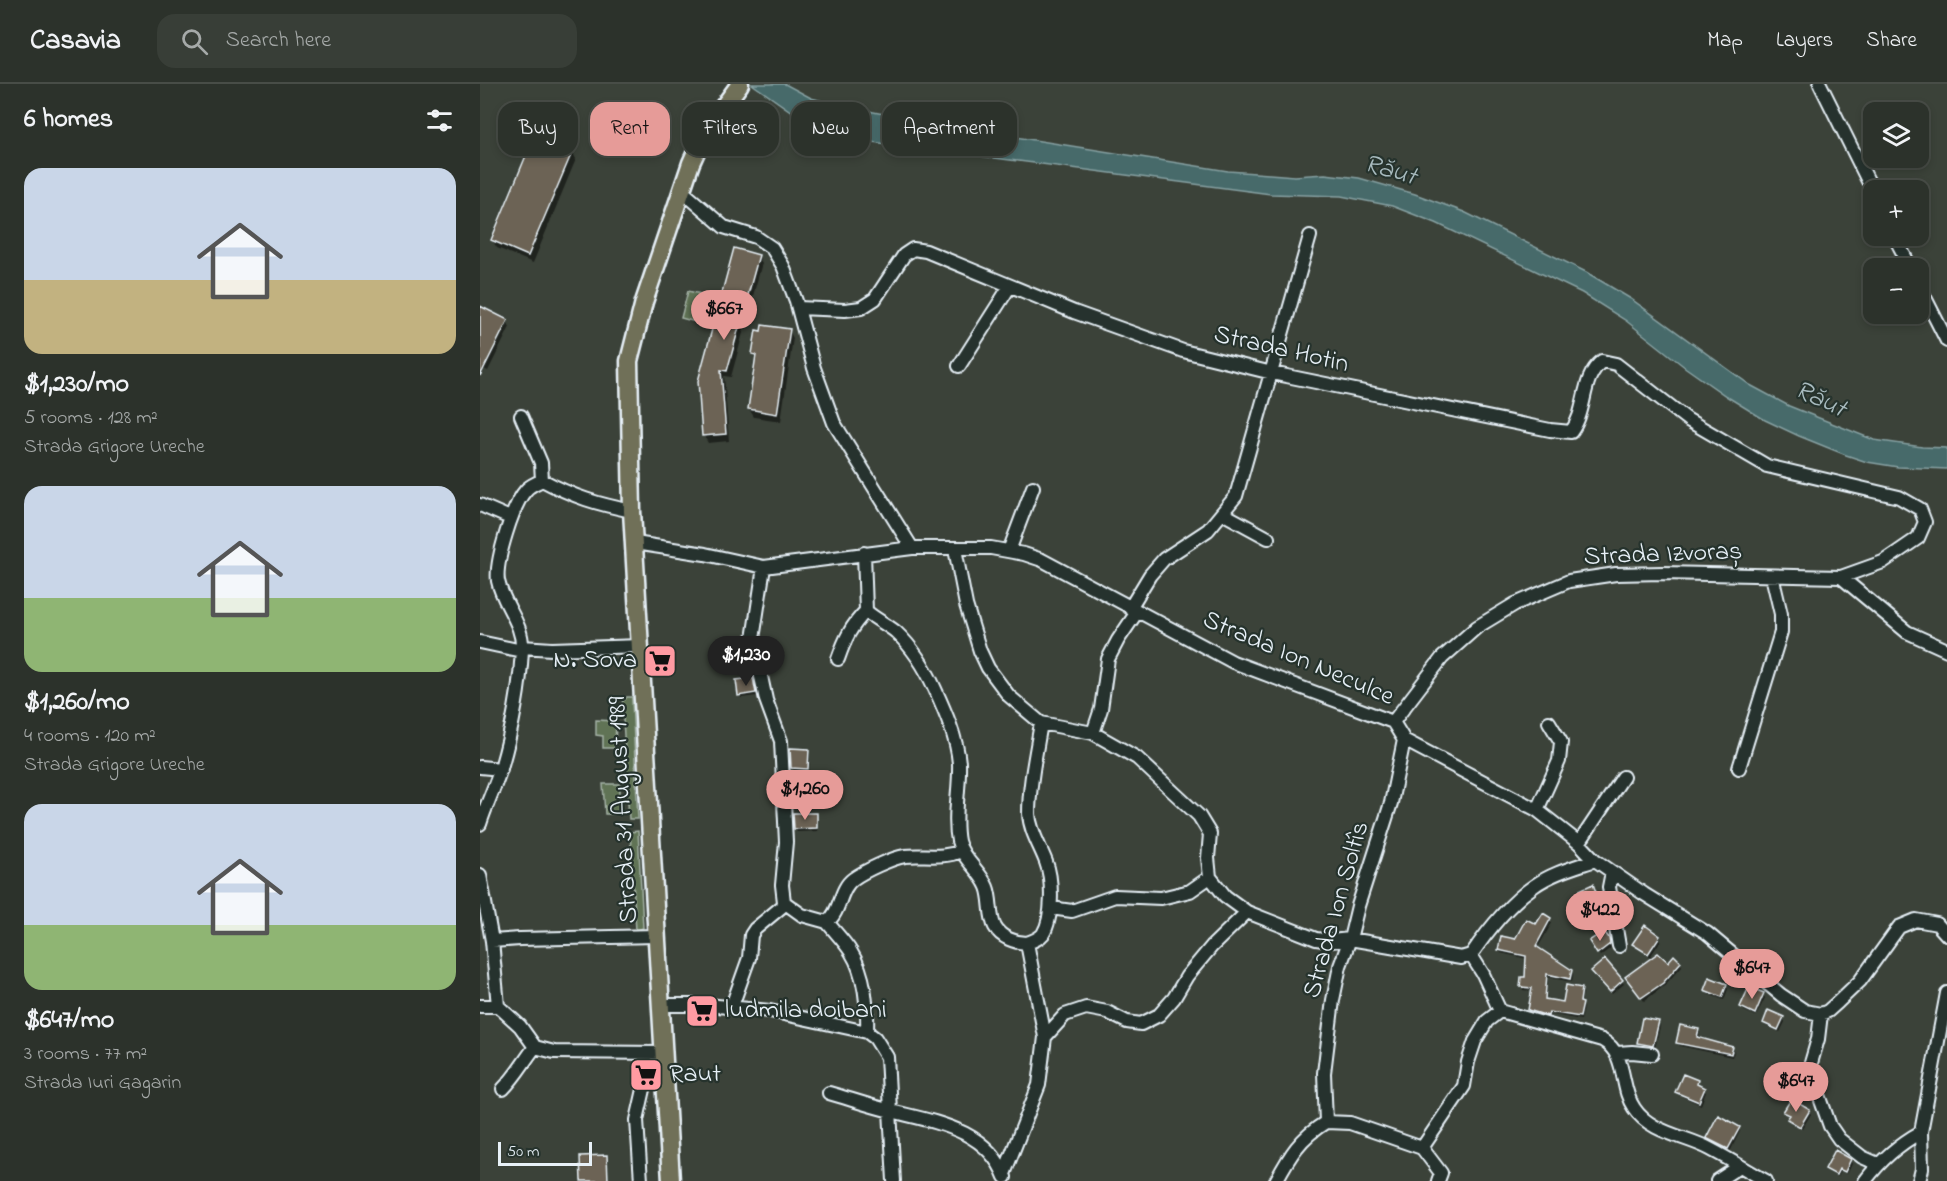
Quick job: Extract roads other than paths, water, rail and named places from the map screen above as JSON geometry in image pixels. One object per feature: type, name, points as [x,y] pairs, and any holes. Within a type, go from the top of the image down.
[{"type":"main road","name":"Strada 31 August 1989","points":[[671,1181],[632,512],[629,361],[639,319],[691,163],[705,132],[740,84]]},
{"type":"street","points":[[1820,84],[1868,180]]},
{"type":"street","points":[[681,190],[724,227],[756,237],[772,248],[783,266],[798,308],[814,368],[834,423],[912,548]]},
{"type":"street","points":[[1093,733],[1101,709],[1108,659],[1150,575],[1164,559],[1208,530],[1236,496],[1310,236]]},
{"type":"street","name":"Strada Hotin","points":[[798,308],[845,310],[861,308],[875,299],[904,255],[913,249],[926,251],[1074,312],[1183,351],[1272,373],[1550,430],[1571,432],[1579,422],[1592,369],[1602,361],[1616,363],[1688,420],[1767,466],[1899,496],[1920,509],[1924,522],[1918,538],[1883,562],[1841,577]]},
{"type":"street","points":[[959,366],[1010,286]]},
{"type":"street","points":[[1929,306],[1947,341]]},
{"type":"street","points":[[521,416],[541,463],[542,480]]},
{"type":"street","points":[[542,480],[592,503],[632,512]]},
{"type":"street","points":[[480,824],[501,769],[512,725],[522,649],[520,632],[498,579],[502,550],[510,518],[526,490],[542,480]]},
{"type":"street","points":[[1009,551],[1033,487]]},
{"type":"street","points":[[480,505],[510,518]]},
{"type":"street","points":[[1222,513],[1268,538]]},
{"type":"street","name":"Strada Ion Neculce","points":[[635,543],[705,554],[764,567],[912,548],[991,548],[1042,560],[1233,662],[1394,722],[1404,740],[1537,810],[1579,843],[1595,860],[1707,933],[1795,1005],[1805,1011],[1821,1014]]},
{"type":"street","points":[[955,549],[966,605],[980,651],[988,668],[1009,696],[1041,723],[1093,733],[1137,758],[1199,816],[1210,834],[1208,858],[1210,877],[1225,896],[1247,912],[1316,939],[1331,941],[1350,939],[1453,957],[1471,955],[1491,927],[1534,885],[1595,860]]},
{"type":"street","points":[[864,553],[866,610],[876,620],[895,632],[912,650],[934,686],[946,716],[959,762],[957,839],[960,851],[986,884],[991,898],[995,927],[1006,938],[1019,943],[1035,940],[1042,934],[1051,908],[1047,864],[1029,817],[1041,723]]},
{"type":"street","points":[[764,567],[753,639],[766,700],[781,741],[786,842],[783,898],[786,904],[802,915],[827,922],[850,951],[856,961],[865,998],[867,1032]]},
{"type":"street","name":"Strada Izvoraș","points":[[1394,722],[1442,658],[1477,627],[1515,604],[1569,581],[1616,574],[1841,577]]},
{"type":"street","name":"Strada Izvoraș","points":[[1739,768],[1781,632],[1781,614],[1772,576]]},
{"type":"street","points":[[1841,577],[1907,632],[1947,650]]},
{"type":"street","points":[[838,659],[853,624],[866,610]]},
{"type":"street","points":[[480,642],[522,649],[641,646]]},
{"type":"street","points":[[1537,810],[1559,761],[1561,742],[1549,722]]},
{"type":"street","name":"Strada Ion Soltîs","points":[[1326,1122],[1324,1073],[1333,1000],[1340,966],[1391,803],[1404,740]]},
{"type":"street","points":[[480,767],[501,769]]},
{"type":"street","points":[[1579,843],[1623,777]]},
{"type":"street","points":[[827,922],[834,915],[842,894],[852,880],[903,856],[953,855],[960,851]]},
{"type":"street","points":[[1612,872],[1609,887],[1619,946]]},
{"type":"street","points":[[480,875],[492,942],[498,1006]]},
{"type":"street","points":[[1051,908],[1071,911],[1115,896],[1161,898],[1190,891],[1210,877]]},
{"type":"street","points":[[732,1006],[749,958],[751,935],[755,929],[786,904]]},
{"type":"street","points":[[1045,1037],[1065,1015],[1086,1008],[1107,1012],[1127,1022],[1141,1024],[1159,1015],[1212,946],[1247,912]]},
{"type":"street","points":[[1878,1164],[1862,1157],[1839,1139],[1830,1126],[1812,1075],[1811,1063],[1818,1039],[1821,1014],[1828,1011],[1860,981],[1899,927],[1916,920],[1937,924],[1947,935]]},
{"type":"street","name":"Strada 31 August 1989","points":[[492,942],[520,939],[657,936]]},
{"type":"street","points":[[1006,1177],[1039,1085],[1045,1037],[1027,943]]},
{"type":"street","points":[[1471,955],[1483,974],[1500,1011],[1610,1044],[1617,1053],[1633,1108],[1644,1120],[1708,1148],[1766,1181]]},
{"type":"street","points":[[1919,1181],[1922,1168],[1921,1132],[1947,993]]},
{"type":"street","points":[[660,1005],[732,1006],[770,1011],[867,1032],[875,1038],[887,1058],[894,1181]]},
{"type":"street","points":[[480,1006],[498,1006],[520,1026],[536,1047],[554,1052],[662,1053]]},
{"type":"street","points":[[1422,1148],[1464,1086],[1468,1062],[1475,1041],[1487,1021],[1500,1011]]},
{"type":"street","points":[[504,1089],[536,1047]]},
{"type":"street","points":[[641,1181],[637,1120],[645,1085],[645,1053]]},
{"type":"street","points":[[1617,1053],[1652,1054]]},
{"type":"street","points":[[830,1093],[891,1111],[936,1121],[957,1129],[988,1149],[1006,1177]]},
{"type":"street","points":[[1276,1181],[1293,1149],[1312,1131],[1326,1122],[1350,1123],[1422,1148],[1440,1177],[1453,1181]]},
{"type":"street","points":[[1865,1181],[1878,1164],[1921,1132]]},
{"type":"street","points":[[1717,1181],[1740,1166]]},
{"type":"water","points":[[752,84],[785,84],[811,98],[827,102],[791,102],[791,111]]},
{"type":"water","points":[[870,111],[882,114],[882,143],[870,141]]},
{"type":"water","points":[[1017,137],[1228,171],[1295,176],[1325,174],[1359,178],[1415,194],[1464,212],[1586,272],[1631,299],[1750,385],[1789,406],[1874,440],[1947,448],[1947,469],[1898,467],[1867,462],[1799,436],[1765,420],[1726,396],[1625,320],[1582,293],[1436,223],[1392,206],[1341,196],[1271,194],[979,156],[1017,156]]},
{"type":"place","name":"N. Sova","points":[[660,661]]},
{"type":"place","name":"ludmila doibani","points":[[702,1011]]},
{"type":"place","name":"Raut","points":[[646,1075]]},
{"type":"water label","name":"Răut","points":[[1390,171]]},
{"type":"water label","name":"Răut","points":[[1820,400]]}]
